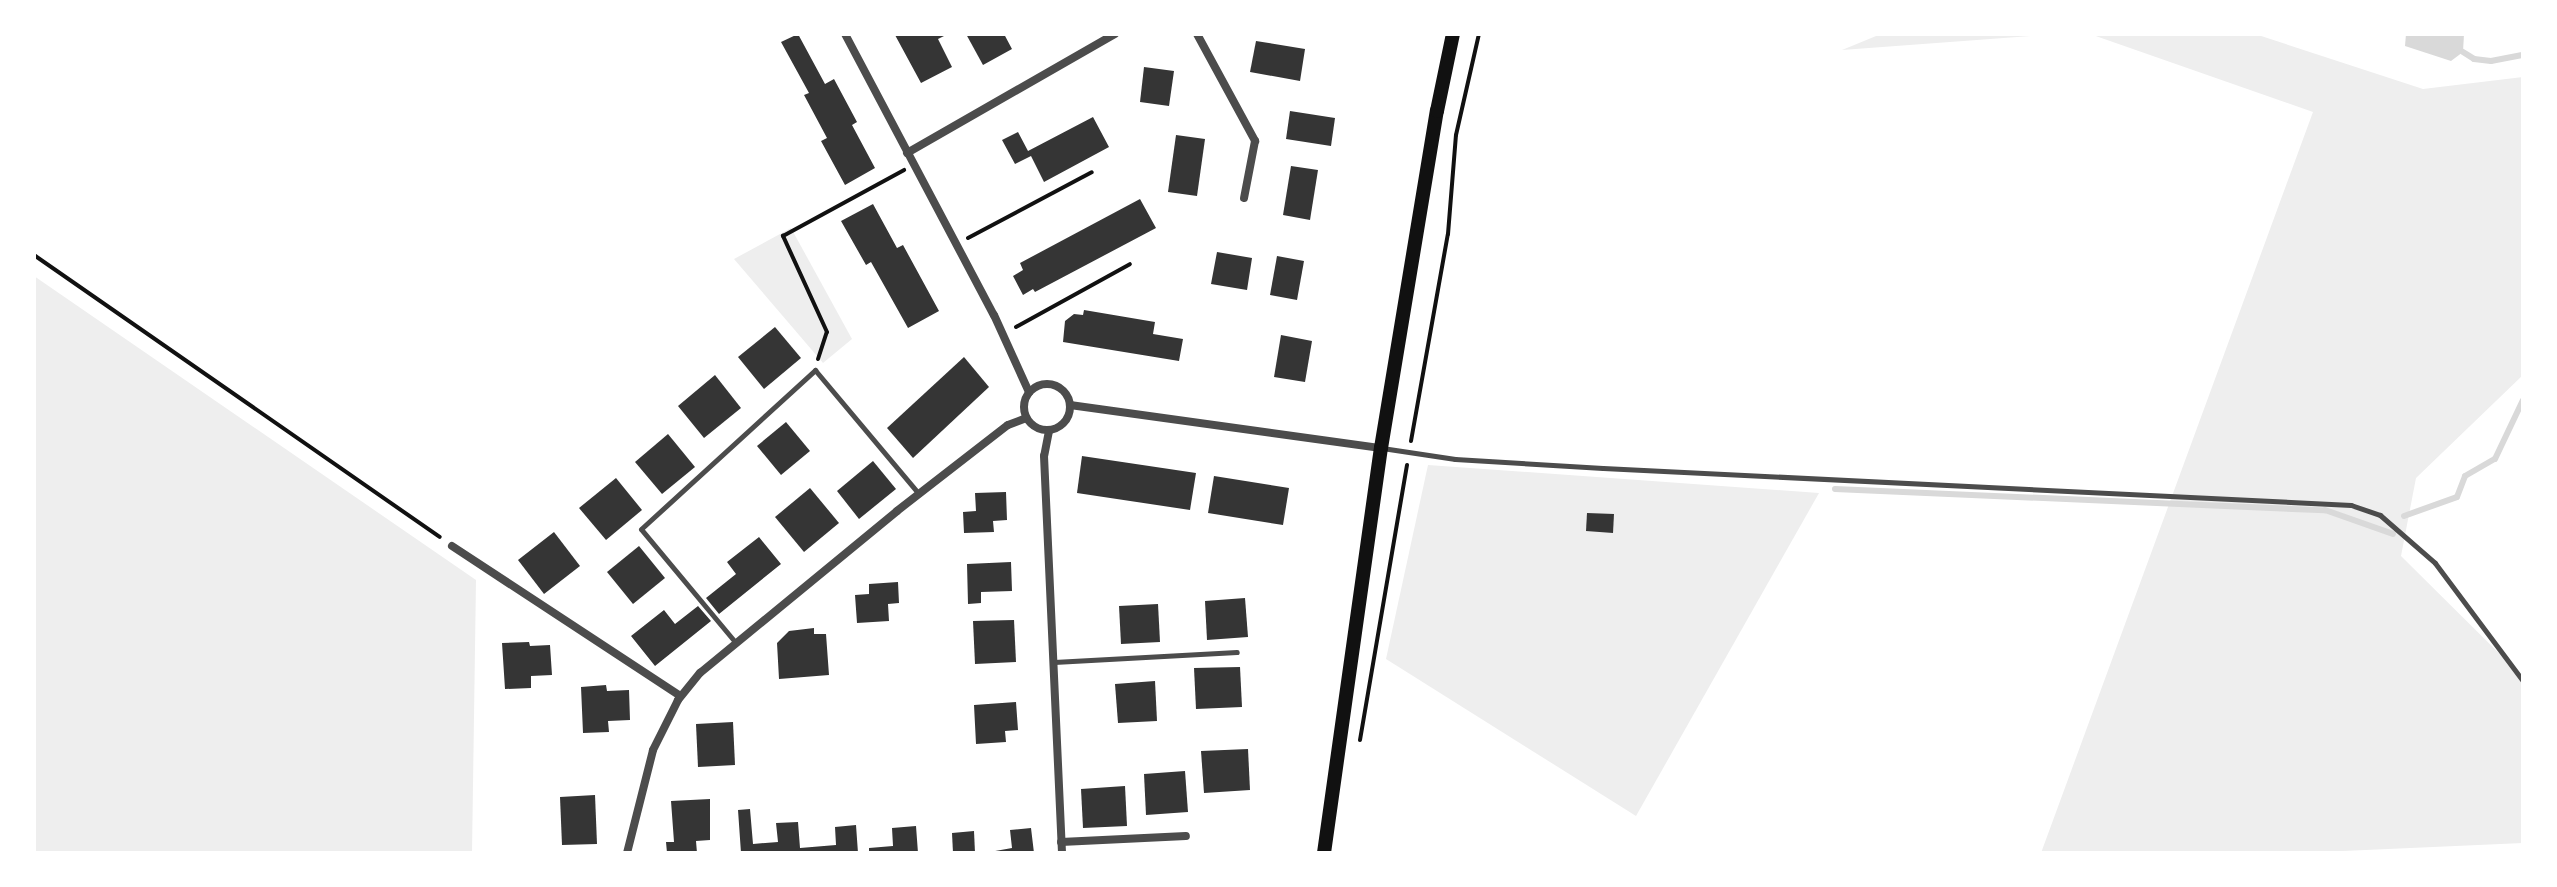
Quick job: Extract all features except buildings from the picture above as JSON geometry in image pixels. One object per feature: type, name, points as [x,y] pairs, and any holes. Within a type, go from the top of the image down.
[{"type":"main road","points":[[1324,853],[1381,448],[1453,34]]},
{"type":"street","points":[[845,34],[1003,334],[1029,392]]},
{"type":"street","points":[[907,153],[1115,34]]},
{"type":"street","points":[[1197,34],[1255,141],[1244,198]]},
{"type":"street","points":[[1045,383],[1062,389],[1070,405],[1065,422],[1049,431],[1039,430],[1026,418],[1023,409],[1029,392],[1045,383]]},
{"type":"street","points":[[1070,405],[1381,448]]},
{"type":"street","points":[[627,853],[653,750],[680,696],[700,673],[919,494],[1008,425],[1026,418]]},
{"type":"street","points":[[1049,431],[1044,456],[1062,853]]},
{"type":"street","points":[[452,546],[680,696]]},
{"type":"street","points":[[1061,842],[1186,836]]},
{"type":"lane","points":[[736,643],[641,529],[815,370],[919,494]]},
{"type":"lane","points":[[1381,448],[1455,459],[1603,468],[2351,505],[2380,515],[2435,563],[2523,681]]},
{"type":"lane","points":[[1053,662],[1237,652]]},
{"type":"path","points":[[815,370],[827,332],[783,236],[913,165]]},
{"type":"path","points":[[956,245],[1092,172]]},
{"type":"path","points":[[34,255],[452,546]]},
{"type":"path","points":[[1003,334],[1130,264]]},
{"type":"shaded area","points":[[1881,34],[2056,34],[1842,50]]},
{"type":"shaded area","points":[[2090,34],[2255,34],[2423,89],[2523,77],[2523,375],[2416,478],[2401,556],[2523,677],[2523,843],[2298,853],[2041,853],[2313,112]]},
{"type":"shaded area","points":[[2406,34],[2464,34],[2463,52],[2451,61],[2405,46]]},
{"type":"shaded area","points":[[791,228],[852,339],[823,363],[734,259]]},
{"type":"shaded area","points":[[34,276],[476,580],[472,853],[34,853]]},
{"type":"shaded area","points":[[1428,465],[1819,493],[1636,816],[1386,659]]},
{"type":"waterway","points":[[2463,52],[2474,59],[2491,61],[2523,55]]},
{"type":"waterway","points":[[2404,516],[2457,497],[2465,476],[2495,459],[2523,400]]},
{"type":"waterway","points":[[1835,489],[2325,510],[2393,534]]}]
